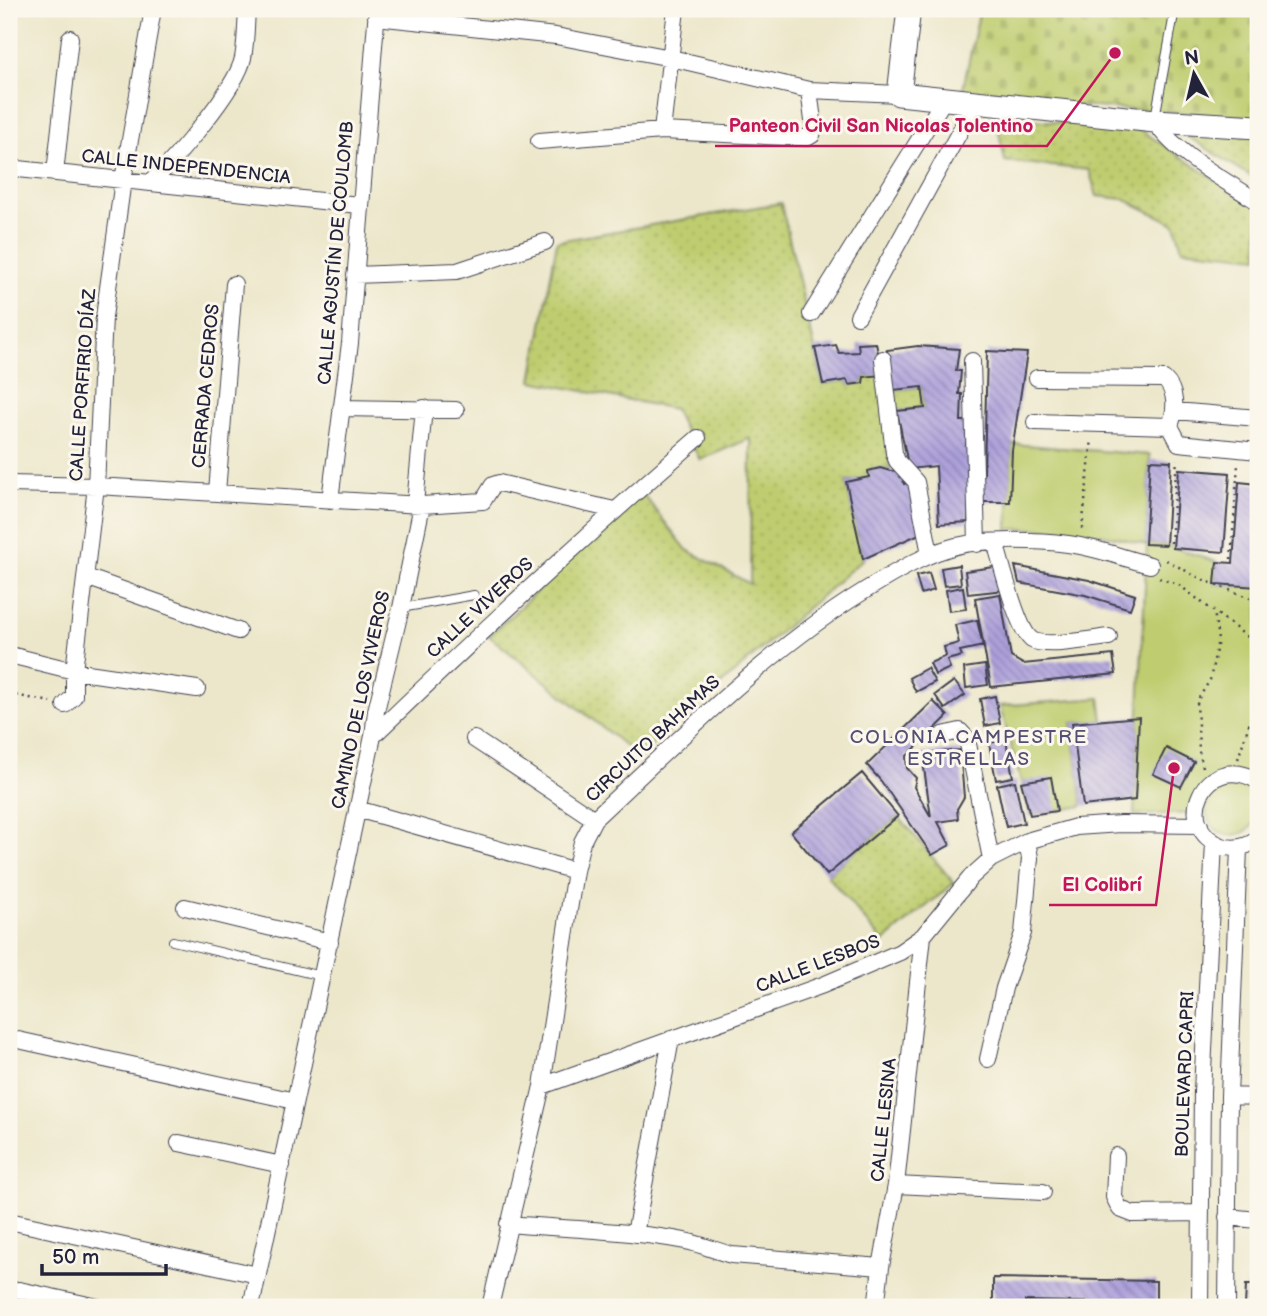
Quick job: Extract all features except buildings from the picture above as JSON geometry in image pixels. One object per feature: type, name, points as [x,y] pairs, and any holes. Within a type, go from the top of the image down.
[{"type":"street","name":"CALLE PORFIRIO DÍAZ","points":[[65,705],[74,695],[74,671],[96,486],[104,317],[123,180],[153,9]]},
{"type":"street","points":[[150,183],[230,87],[243,60],[247,9]]},
{"type":"street","points":[[662,131],[676,9]]},
{"type":"street","points":[[899,94],[909,9]]},
{"type":"street","points":[[377,13],[556,36],[671,58],[810,90],[899,94],[1155,121],[1258,127]]},
{"type":"street","name":"CALLE AGUSTÍN DE COULOMB","points":[[330,500],[355,275],[377,13]]},
{"type":"street","points":[[55,173],[70,38]]},
{"type":"street","points":[[540,141],[662,131],[807,138],[812,135],[814,128],[810,90]]},
{"type":"street","points":[[811,314],[945,98]]},
{"type":"street","points":[[858,316],[976,102]]},
{"type":"street","points":[[1155,121],[1162,134],[1179,148],[1258,202]]},
{"type":"street","name":"CALLE INDEPENDENCIA","points":[[9,168],[359,205]]},
{"type":"street","points":[[355,275],[457,271],[545,242]]},
{"type":"street","name":"CERRADA CEDROS","points":[[217,492],[234,284]]},
{"type":"street","points":[[883,359],[894,453],[897,461],[916,482],[930,554]]},
{"type":"street","points":[[972,361],[976,544]]},
{"type":"street","points":[[1037,378],[1164,379],[1172,386],[1173,419],[1179,443],[1258,451]]},
{"type":"street","points":[[341,408],[456,410]]},
{"type":"street","points":[[418,505],[424,408]]},
{"type":"street","points":[[1035,422],[1093,425],[1173,419],[1258,418]]},
{"type":"street","name":"CALLE VIVEROS","points":[[373,736],[482,631],[614,510],[698,438]]},
{"type":"street","points":[[9,484],[217,492],[418,505],[484,500],[493,485],[499,483],[614,510]]},
{"type":"street","name":"CAMINO DE LOS VIVEROS","points":[[251,1307],[330,942],[376,711],[401,608],[418,505]]},
{"type":"street","points":[[995,542],[1021,628],[1032,640],[1047,643],[1109,637]]},
{"type":"street","name":"CIRCUITO BAHAMAS","points":[[490,1307],[542,1086],[575,871],[582,842],[594,819],[717,705],[805,631],[848,600],[930,554],[958,546],[995,542],[1068,544],[1150,565]]},
{"type":"street","points":[[86,578],[238,631]]},
{"type":"street","points":[[14,656],[74,671],[197,689]]},
{"type":"street","points":[[943,735],[960,731],[967,739],[991,859]]},
{"type":"street","points":[[474,739],[594,819]]},
{"type":"street","points":[[1227,1307],[1229,1096],[1252,845],[1226,847],[1214,842],[1200,825],[1197,813],[1198,800],[1208,784],[1223,774],[1236,772],[1258,781]]},
{"type":"street","points":[[357,809],[575,871]]},
{"type":"street","name":"CALLE LESBOS","points":[[542,1086],[875,964],[900,952],[923,936],[971,877],[991,859],[1027,841],[1076,827],[1121,824],[1200,825]]},
{"type":"street","points":[[988,1059],[1004,988],[1023,933],[1031,858],[1027,841]]},
{"type":"street","name":"BOULEVARD CAPRI","points":[[1200,1307],[1202,1092],[1214,842]]},
{"type":"street","points":[[185,907],[330,942]]},
{"type":"street","name":"CALLE LESINA","points":[[876,1307],[896,1185],[923,936]]},
{"type":"street","points":[[9,1038],[295,1101]]},
{"type":"street","points":[[635,1234],[671,1039]]},
{"type":"street","points":[[1229,1096],[1258,1097]]},
{"type":"street","points":[[179,1143],[282,1165]]},
{"type":"street","points":[[1116,1156],[1114,1197],[1120,1209],[1133,1213],[1200,1213]]},
{"type":"street","points":[[896,1185],[1043,1192]]},
{"type":"street","points":[[1227,1217],[1258,1220]]},
{"type":"street","points":[[9,1221],[258,1275]]},
{"type":"street","points":[[509,1224],[689,1241],[732,1255],[881,1267]]},
{"type":"street","points":[[19,1290],[98,1307]]},
{"type":"lane","points":[[1155,121],[1175,9]]},
{"type":"lane","points":[[401,608],[474,594]]},
{"type":"lane","points":[[173,941],[321,976]]},
{"type":"path","points":[[1080,547],[1093,425]]},
{"type":"path","points":[[1171,543],[1179,443]]},
{"type":"path","points":[[1231,559],[1239,450]]},
{"type":"path","points":[[1258,601],[1201,579],[1154,554],[1145,574],[1179,585],[1258,645]]},
{"type":"path","points":[[1208,784],[1199,751],[1197,701],[1210,680],[1218,639],[1214,611]]},
{"type":"path","points":[[9,694],[65,705]]},
{"type":"path","points":[[1236,772],[1244,735],[1252,715],[1258,709]]},
{"type":"green space","points":[[980,9],[1258,9],[1258,118],[961,98]]},
{"type":"green space","points":[[996,117],[1139,129],[1258,208],[1258,257],[1182,249],[1175,224],[1124,199],[1097,196],[1089,170],[1005,161]]},
{"type":"green space","points":[[1181,132],[1258,134],[1258,181]]},
{"type":"green space","points":[[781,203],[823,384],[847,380],[849,385],[863,383],[864,377],[882,375],[890,471],[880,468],[869,470],[869,477],[846,482],[863,559],[639,757],[489,636],[642,493],[687,550],[750,584],[751,438],[700,460],[674,409],[532,381],[557,241]]},
{"type":"green space","points":[[922,387],[925,408],[897,411],[893,390]]},
{"type":"green space","points":[[1012,444],[1150,455],[1146,544],[1166,545],[1217,562],[1215,584],[1258,587],[1258,780],[1223,774],[1196,813],[1134,815],[1147,545],[1078,531],[1008,529]]},
{"type":"green space","points":[[1100,698],[1103,721],[1072,723],[1083,806],[1030,815],[1000,706]]},
{"type":"green space","points":[[1232,783],[1242,785],[1250,791],[1256,799],[1256,819],[1250,827],[1242,833],[1232,835],[1222,833],[1214,827],[1208,819],[1206,809],[1208,799],[1214,791],[1222,785]]},
{"type":"green space","points":[[898,816],[954,883],[883,942],[827,875]]},
{"type":"green space","points":[[1025,1301],[1122,1303],[1122,1307],[1025,1307]]},
{"type":"place","name":"Panteon Civil San Nicolas Tolentino","points":[[1115,53]]},
{"type":"place","name":"El Colibrí","points":[[1174,768]]},
{"type":"district","name":"COLONIA CAMPESTRE ESTRELLAS","points":[[969,748]]}]
